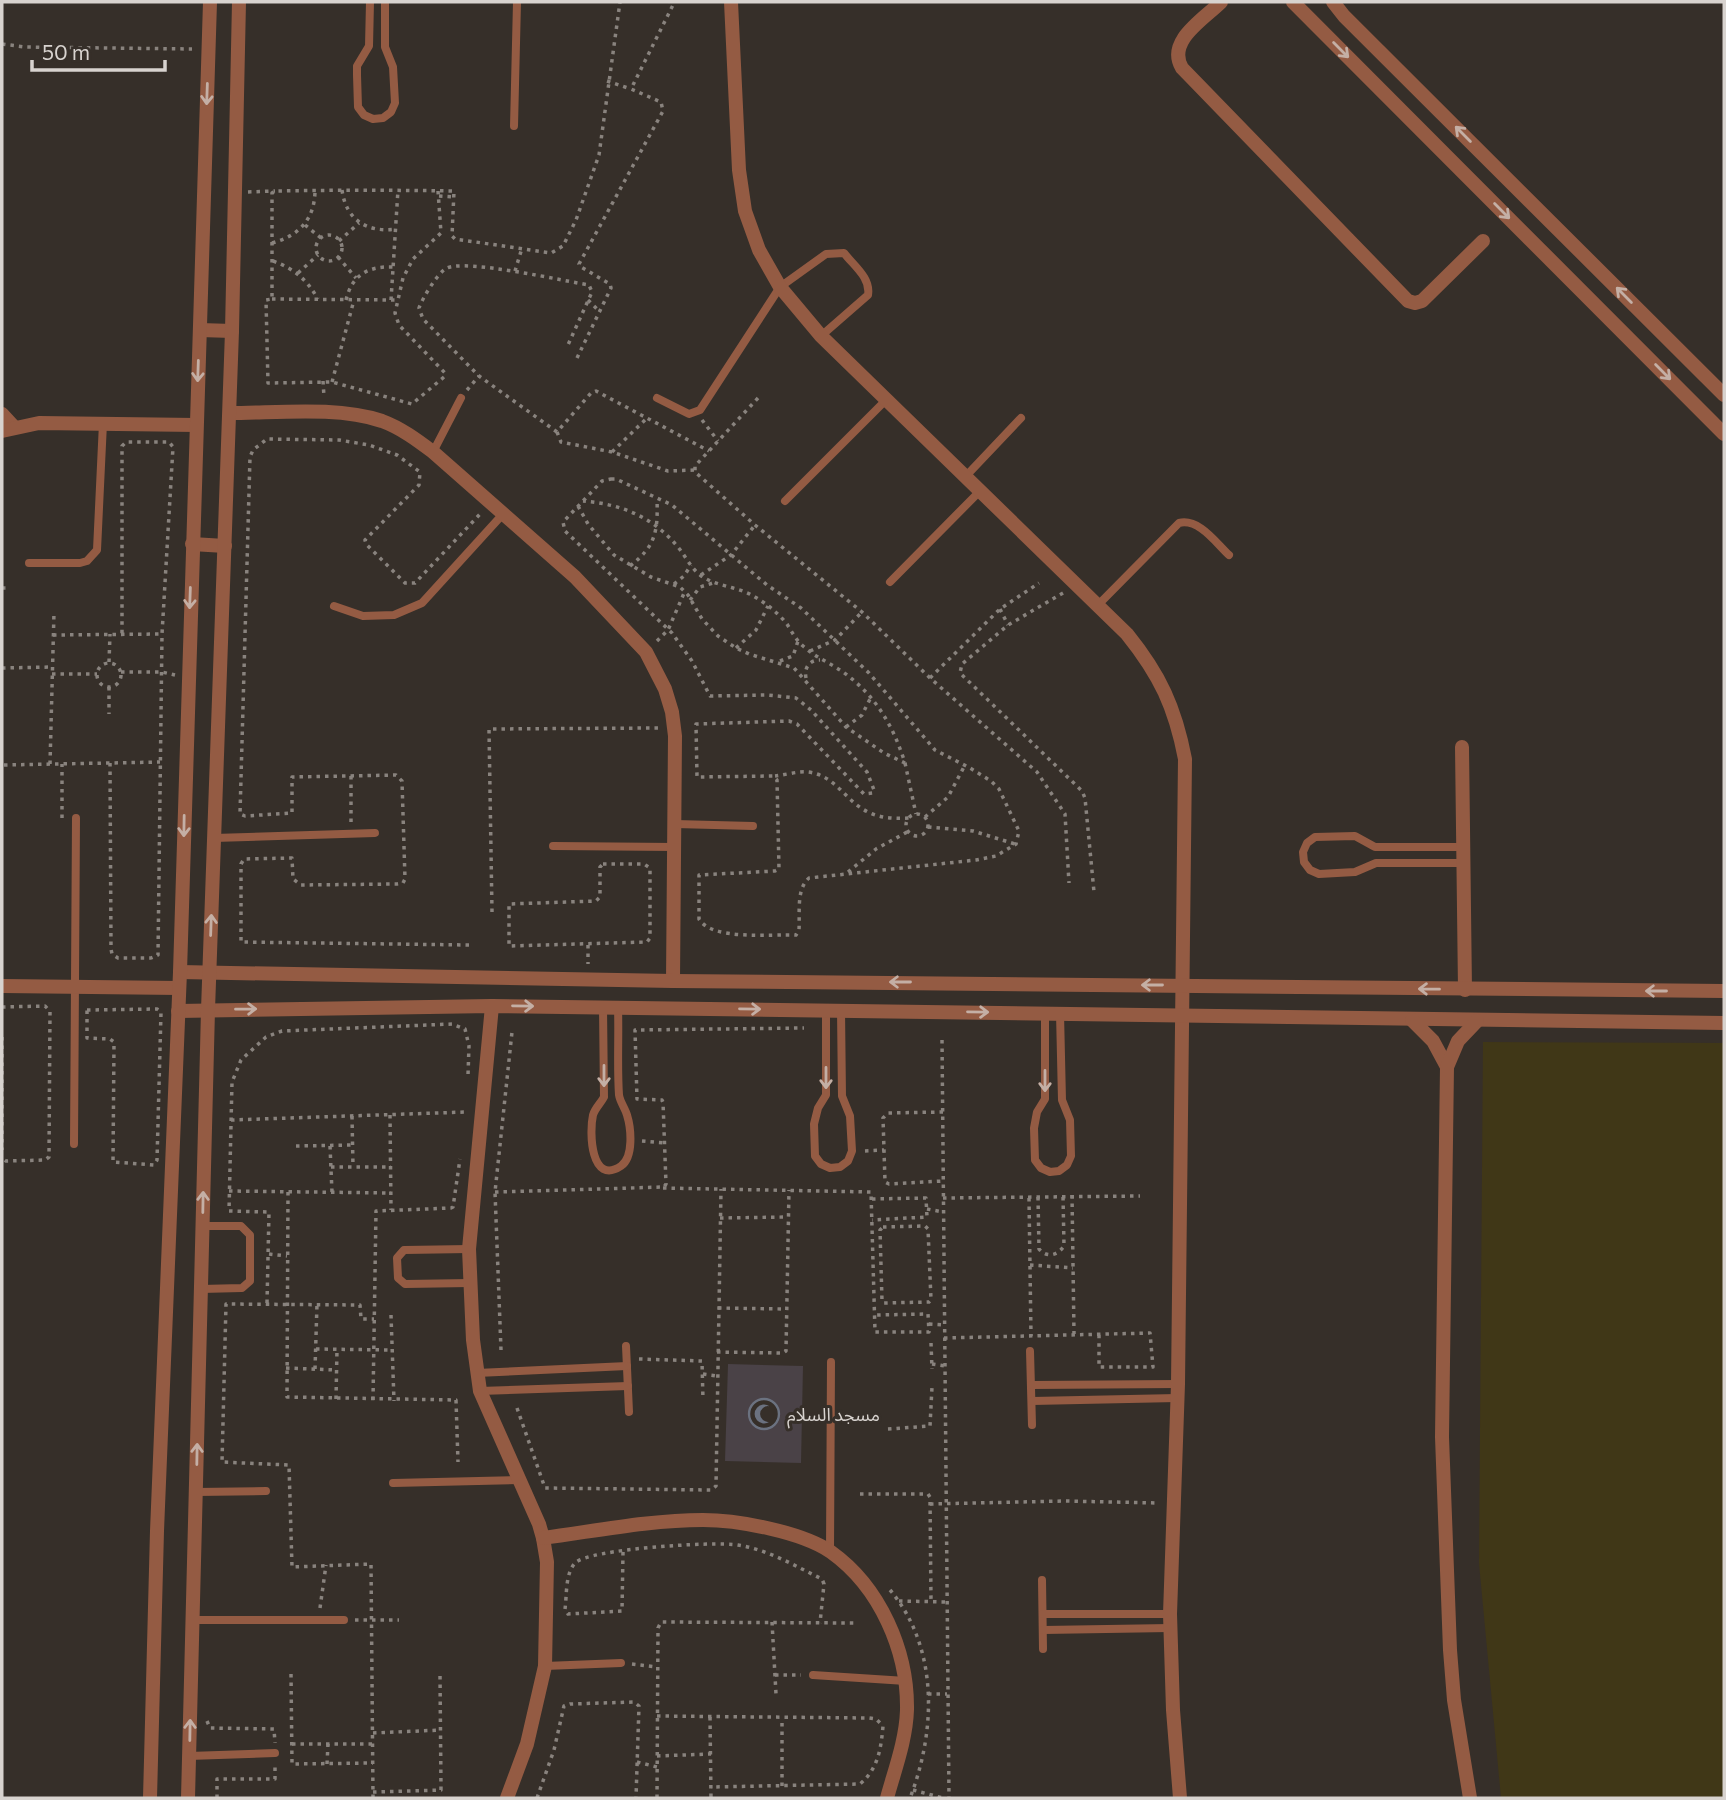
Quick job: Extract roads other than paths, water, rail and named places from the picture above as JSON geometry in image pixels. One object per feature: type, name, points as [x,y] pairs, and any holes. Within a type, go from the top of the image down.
[{"type":"street","points":[[150,1798],[157,1531],[180,972],[210,2]]},
{"type":"street","points":[[188,1798],[209,972],[230,413],[239,2]]},
{"type":"street","points":[[731,2],[739,170],[745,211],[759,250],[780,287],[821,335],[1127,634],[1149,661],[1166,692],[1178,725],[1185,759],[1183,1015],[1178,1391],[1170,1621],[1180,1798]]},
{"type":"street","points":[[1221,2],[1179,42],[1177,56],[1182,68],[1408,301],[1422,301],[1483,241]]},
{"type":"street","points":[[1293,2],[1724,433]]},
{"type":"street","points":[[1333,2],[1724,395]]},
{"type":"street","points":[[200,330],[232,331]]},
{"type":"street","points":[[230,413],[354,414],[410,434],[575,577],[646,652],[665,689],[674,727],[673,981]]},
{"type":"street","points":[[2,414],[8,429],[39,423],[196,425]]},
{"type":"street","points":[[192,544],[225,546]]},
{"type":"street","points":[[1462,747],[1465,990]]},
{"type":"street","points":[[180,972],[673,981],[1724,991]]},
{"type":"street","points":[[2,986],[179,988]]},
{"type":"street","points":[[178,1011],[492,1006],[1724,1023]]},
{"type":"street","points":[[492,1006],[469,1249],[477,1373],[480,1391],[543,1538],[547,1563],[545,1665],[527,1744],[507,1798]]},
{"type":"street","points":[[1412,1020],[1433,1041],[1447,1067]]},
{"type":"street","points":[[1470,1798],[1454,1700],[1450,1650],[1443,1450],[1447,1067],[1458,1041],[1477,1021]]},
{"type":"street","points":[[543,1538],[704,1520],[747,1524],[790,1534],[830,1552],[858,1577],[881,1608],[897,1644],[905,1681],[907,1710],[904,1739],[887,1798]]},
{"type":"lane","points":[[370,2],[369,47],[360,59],[357,75],[358,107],[364,115],[373,119],[383,118],[391,112],[395,103],[393,67],[385,47],[385,2]]},
{"type":"lane","points":[[514,126],[517,2]]},
{"type":"lane","points":[[657,398],[689,414],[696,413],[780,287],[832,252],[844,253],[867,280],[870,288],[863,301],[821,335]]},
{"type":"lane","points":[[433,452],[461,398]]},
{"type":"lane","points":[[785,500],[887,399]]},
{"type":"lane","points":[[966,476],[1021,418]]},
{"type":"lane","points":[[29,563],[80,563],[93,556],[96,550],[103,424]]},
{"type":"lane","points":[[890,582],[981,490]]},
{"type":"lane","points":[[334,606],[363,616],[394,615],[422,603],[503,514]]},
{"type":"lane","points":[[1098,606],[1179,523],[1191,522],[1197,525],[1229,555]]},
{"type":"lane","points":[[74,1144],[76,818]]},
{"type":"lane","points":[[675,824],[753,826]]},
{"type":"lane","points":[[214,838],[375,833]]},
{"type":"lane","points":[[1463,847],[1375,847],[1355,836],[1347,835],[1315,837],[1307,843],[1303,852],[1304,862],[1310,870],[1319,874],[1355,872],[1376,863],[1463,863]]},
{"type":"lane","points":[[554,846],[675,847]]},
{"type":"lane","points":[[611,1008],[620,1097],[628,1117],[629,1154],[626,1163],[618,1169],[608,1170],[599,1166],[593,1157],[593,1117],[604,1097],[611,1008]]},
{"type":"lane","points":[[833,1010],[842,1096],[850,1116],[852,1151],[848,1161],[840,1167],[830,1168],[821,1164],[815,1156],[815,1116],[826,1096],[833,1010]]},
{"type":"lane","points":[[1053,1013],[1062,1100],[1070,1120],[1072,1156],[1067,1165],[1059,1171],[1050,1172],[1041,1168],[1035,1160],[1034,1128],[1037,1111],[1045,1099],[1053,1013]]},
{"type":"lane","points":[[201,1289],[242,1288],[250,1281],[250,1235],[247,1230],[241,1226],[202,1226]]},
{"type":"lane","points":[[469,1249],[404,1250],[397,1258],[398,1278],[405,1284],[470,1283]]},
{"type":"lane","points":[[626,1346],[629,1412]]},
{"type":"lane","points":[[1030,1352],[1032,1425]]},
{"type":"lane","points":[[477,1373],[627,1362]]},
{"type":"lane","points":[[830,1552],[831,1362]]},
{"type":"lane","points":[[1031,1385],[1178,1391]]},
{"type":"lane","points":[[480,1391],[628,1386]]},
{"type":"lane","points":[[1032,1401],[1178,1391]]},
{"type":"lane","points":[[393,1483],[519,1479]]},
{"type":"lane","points":[[196,1492],[266,1491]]},
{"type":"lane","points":[[1042,1580],[1044,1649]]},
{"type":"lane","points":[[1043,1614],[1170,1621]]},
{"type":"lane","points":[[192,1620],[344,1620]]},
{"type":"lane","points":[[1043,1630],[1170,1621]]},
{"type":"lane","points":[[545,1665],[621,1663]]},
{"type":"lane","points":[[813,1675],[905,1681]]},
{"type":"lane","points":[[189,1756],[275,1753]]},
{"type":"place","name":"مسجد السلام","points":[[764,1414]]}]
